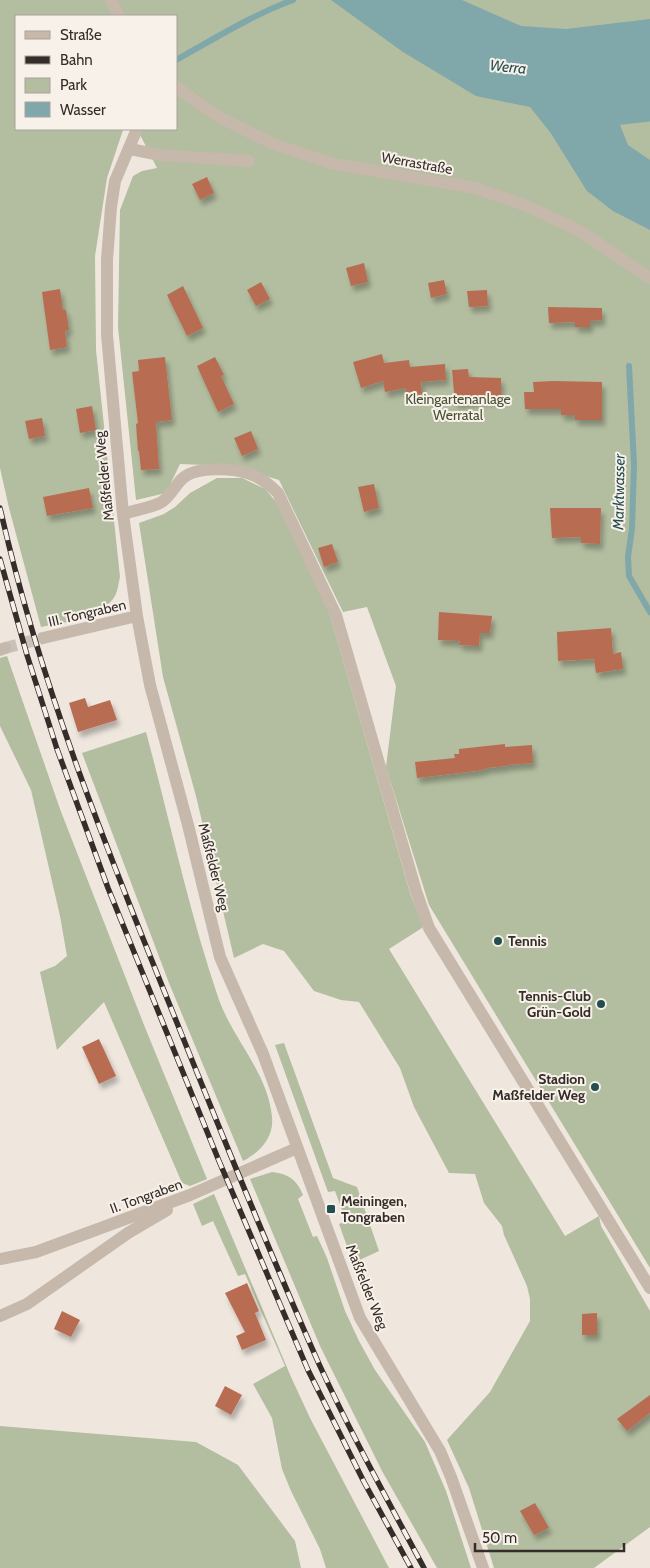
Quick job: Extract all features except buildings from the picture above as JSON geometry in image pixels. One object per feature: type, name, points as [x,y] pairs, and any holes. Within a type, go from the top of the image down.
[{"type":"street","points":[[111,0],[118,15]]},
{"type":"street","name":"Werrastraße","points":[[178,89],[219,117],[273,144],[334,164],[476,188],[527,206],[580,231],[650,278]]},
{"type":"street","name":"Maßfelder Weg","points":[[137,130],[115,181],[111,207],[107,260],[106,335],[123,514],[150,685],[188,825],[220,957],[263,1054],[360,1318],[440,1451],[483,1568]]},
{"type":"street","points":[[130,149],[160,155],[249,162]]},
{"type":"street","points":[[123,514],[160,503],[168,497],[185,477],[196,472],[215,469],[250,474],[266,481],[278,493],[336,615],[416,891],[429,928],[650,1288]]},
{"type":"street","name":"III. Tongraben","points":[[43,638],[138,616]]},
{"type":"street","name":"II. Tongraben","points":[[0,1259],[36,1252],[190,1196],[297,1148]]},
{"type":"street","points":[[0,1316],[27,1304],[128,1233],[190,1196]]},
{"type":"green space","name":"Kleingartenanlage Werratal","points":[[0,0],[650,0],[650,1268],[429,905],[386,767],[396,686],[367,607],[343,612],[279,480],[232,466],[180,464],[166,493],[136,500],[118,327],[120,210],[133,176],[142,171],[157,168],[138,130],[178,130],[178,15],[15,15],[15,130],[123,130],[107,178],[95,256],[96,350],[120,577],[115,597],[98,612],[80,619],[41,627],[0,468]]},
{"type":"green space","points":[[217,478],[242,478],[265,489],[278,504],[327,605],[411,896],[422,922],[422,928],[389,949],[565,1236],[599,1216],[601,1226],[650,1311],[650,1527],[594,1568],[494,1568],[469,1488],[447,1440],[490,1392],[530,1321],[530,1299],[527,1286],[504,1235],[502,1226],[484,1203],[475,1174],[449,1173],[414,1107],[400,1068],[359,1002],[341,1000],[314,991],[284,951],[263,944],[234,958],[196,796],[163,677],[139,523],[164,514],[190,493]]},
{"type":"green space","points":[[7,656],[60,809],[144,1025],[207,1179],[190,1186],[182,1183],[104,1002],[57,1050],[40,972],[55,966],[67,956],[60,916],[31,790],[0,726],[0,658]]},
{"type":"green space","points":[[146,732],[189,900],[219,1000],[257,1071],[269,1101],[272,1125],[268,1138],[260,1149],[243,1161],[169,983],[82,753]]},
{"type":"green space","points":[[284,1043],[333,1178],[357,1187],[379,1251],[353,1263],[339,1224],[346,1221],[335,1191],[328,1192],[275,1045]]},
{"type":"green space","points":[[272,1172],[288,1176],[301,1190],[303,1195],[298,1199],[313,1237],[317,1236],[327,1258],[345,1311],[359,1341],[375,1370],[425,1442],[446,1491],[471,1568],[437,1568],[382,1471],[320,1346],[250,1179]]},
{"type":"green space","points":[[214,1194],[310,1418],[389,1568],[326,1568],[320,1549],[282,1469],[272,1418],[253,1384],[285,1366],[245,1274],[238,1276],[213,1221],[202,1226],[193,1204]]},
{"type":"green space","points":[[0,1426],[196,1442],[238,1465],[295,1541],[301,1568],[0,1568]]},
{"type":"water","name":"Werra","points":[[331,0],[462,0],[521,26],[566,29],[650,19],[650,101],[614,110],[628,145],[650,160],[650,230],[613,211],[587,191],[550,132],[530,107],[476,96],[403,52]]},
{"type":"waterway","points":[[178,59],[248,20],[293,0]]},
{"type":"waterway","points":[[586,118],[650,111]]},
{"type":"waterway","name":"Marktwasser","points":[[629,366],[634,465],[632,528],[628,557],[629,576],[650,612]]},
{"type":"tunnel","points":[[5,648],[43,638]]},
{"type":"railway","points":[[0,508],[34,636],[54,699],[75,762],[146,947],[243,1187],[319,1364],[357,1442],[424,1568]]},
{"type":"railway","points":[[0,559],[27,655],[57,749],[108,888],[219,1161],[308,1370],[364,1482],[411,1568]]},
{"type":"place","name":"Tennis","points":[[498,941]]},
{"type":"place","name":"Tennis-Club Grün-Gold","points":[[601,1004]]},
{"type":"place","name":"Stadion Maßfelder Weg","points":[[595,1087]]},
{"type":"place","name":"Meiningen, Tongraben","points":[[331,1209]]}]
